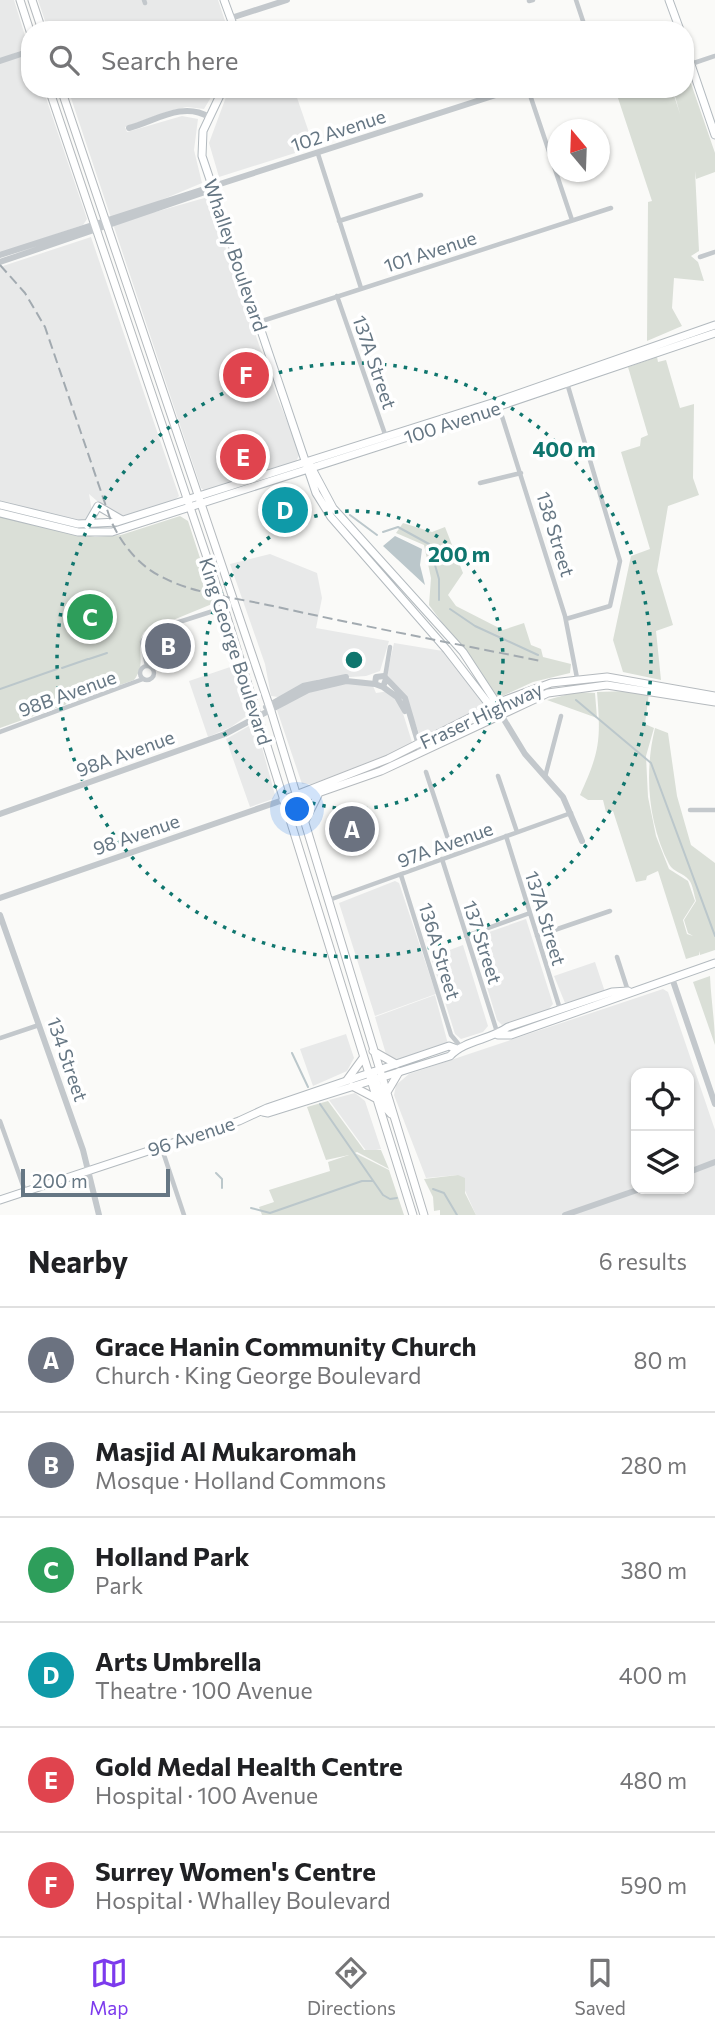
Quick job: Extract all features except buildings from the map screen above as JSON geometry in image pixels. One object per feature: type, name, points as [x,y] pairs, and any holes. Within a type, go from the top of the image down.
[{"type":"main road","points":[[20,0],[27,21]]},
{"type":"main road","points":[[32,0],[39,21]]},
{"type":"main road","points":[[225,0],[232,21]]},
{"type":"main road","points":[[669,0],[677,21]]},
{"type":"main road","points":[[694,73],[715,135]]},
{"type":"main road","name":"King George Boulevard","points":[[52,98],[224,607],[363,1058],[386,1094],[424,1215]]},
{"type":"main road","name":"King George Boulevard","points":[[64,98],[298,797],[373,1051],[374,1098],[413,1215]]},
{"type":"main road","name":"Whalley Boulevard","points":[[218,98],[209,117],[201,149],[309,466],[333,509],[463,652],[500,713]]},
{"type":"main road","name":"100 Avenue","points":[[187,504],[498,404],[715,325]]},
{"type":"main road","name":"100 Avenue","points":[[309,466],[386,437],[567,383],[715,333]]},
{"type":"main road","points":[[145,341],[137,354],[151,359]]},
{"type":"main road","points":[[0,513],[96,534],[120,530],[187,504]]},
{"type":"main road","points":[[0,505],[87,525],[123,520],[187,504]]},
{"type":"main road","points":[[87,525],[98,506],[123,520]]},
{"type":"main road","name":"Fraser Highway","points":[[298,797],[319,794],[420,747],[495,705],[540,686],[577,678],[617,678],[715,696]]},
{"type":"main road","name":"Fraser Highway","points":[[298,797],[548,693],[596,686],[650,690],[715,702]]},
{"type":"main road","points":[[304,822],[310,806],[319,794]]},
{"type":"main road","points":[[284,800],[298,797]]},
{"type":"main road","name":"96 Avenue","points":[[498,1035],[508,1027],[612,992],[628,991],[715,963]]},
{"type":"main road","name":"96 Avenue","points":[[0,1200],[263,1112],[267,1108],[398,1068],[456,1047],[498,1035],[510,1035],[560,1019],[609,1002],[628,991]]},
{"type":"main road","points":[[560,1019],[561,1014],[606,999],[612,992]]},
{"type":"main road","points":[[373,1051],[398,1068],[386,1094]]},
{"type":"main road","points":[[363,1058],[350,1083],[374,1098]]},
{"type":"main road","points":[[374,1075],[384,1106],[394,1117]]},
{"type":"street","points":[[231,18],[287,0]]},
{"type":"street","points":[[576,0],[583,21]]},
{"type":"street","points":[[0,61],[21,54]]},
{"type":"street","points":[[694,63],[715,56]]},
{"type":"street","name":"102 Avenue","points":[[0,255],[201,196],[213,189],[487,98]]},
{"type":"street","points":[[531,98],[572,220]]},
{"type":"street","points":[[129,128],[185,114],[209,117]]},
{"type":"street","name":"137A Street","points":[[318,154],[361,288]]},
{"type":"street","points":[[339,222],[421,195]]},
{"type":"street","name":"101 Avenue","points":[[258,322],[611,208]]},
{"type":"street","name":"102 Avenue","points":[[0,262],[95,227]]},
{"type":"street","points":[[700,257],[715,252]]},
{"type":"street","name":"137A Street","points":[[337,296],[386,437]]},
{"type":"street","points":[[566,619],[610,606],[620,561],[567,383]]},
{"type":"street","name":"138 Street","points":[[498,404],[566,619],[577,678]]},
{"type":"street","points":[[480,483],[521,473]]},
{"type":"street","points":[[147,666],[142,642],[146,634],[235,604]]},
{"type":"street","points":[[390,648],[381,677],[383,687],[401,702],[420,747]]},
{"type":"street","points":[[147,666],[153,669],[154,676],[150,680],[143,679],[140,670],[147,666]]},
{"type":"street","points":[[381,677],[405,698],[420,747]]},
{"type":"street","name":"98A Avenue","points":[[0,814],[225,734],[270,708],[318,686],[381,677]]},
{"type":"street","name":"98B Avenue","points":[[0,732],[143,679]]},
{"type":"street","name":"Whalley Boulevard","points":[[500,713],[525,754],[572,813],[582,841]]},
{"type":"street","points":[[545,777],[561,716]]},
{"type":"street","points":[[426,772],[453,855]]},
{"type":"street","points":[[498,776],[517,832]]},
{"type":"street","name":"98 Avenue","points":[[0,898],[284,800]]},
{"type":"street","points":[[690,810],[715,810]]},
{"type":"street","name":"97A Avenue","points":[[328,900],[572,813]]},
{"type":"street","name":"137A Street","points":[[506,836],[561,1009]]},
{"type":"street","name":"137 Street","points":[[442,859],[498,1035]]},
{"type":"street","name":"136A Street","points":[[401,875],[456,1047]]},
{"type":"street","points":[[537,936],[610,911]]},
{"type":"street","points":[[466,936],[530,914]]},
{"type":"street","name":"134 Street","points":[[0,915],[88,1170],[99,1215]]},
{"type":"street","points":[[617,957],[628,991]]},
{"type":"street","points":[[672,978],[715,1104]]},
{"type":"street","points":[[0,1038],[39,1025]]},
{"type":"street","points":[[452,1035],[456,1047]]},
{"type":"street","points":[[0,1121],[25,1191]]},
{"type":"street","points":[[160,1146],[184,1215]]},
{"type":"street","points":[[694,1170],[715,1162]]},
{"type":"street","points":[[565,1215],[631,1192]]},
{"type":"shaded area","points":[[0,0],[14,0],[21,23],[21,51],[0,59]]},
{"type":"shaded area","points":[[38,0],[218,0],[225,21],[45,21]]},
{"type":"shaded area","points":[[21,56],[21,98],[46,98],[87,219],[83,225],[0,253],[0,63]]},
{"type":"shaded area","points":[[694,92],[715,153],[715,172],[696,179],[695,171],[699,251],[691,256],[698,262],[704,281],[674,278],[672,308],[682,326],[647,341],[648,202],[652,201],[618,98],[675,98],[680,114],[676,98],[694,98]]},
{"type":"shaded area","points":[[71,98],[211,98],[204,109],[187,107],[169,111],[125,127],[127,132],[182,116],[198,119],[194,150],[202,183],[159,201],[155,212],[208,197],[276,394],[300,453],[296,462],[205,491],[201,488]]},
{"type":"shaded area","points":[[226,98],[297,98],[314,147],[219,177],[209,143]]},
{"type":"shaded area","points":[[91,237],[179,496],[175,500],[123,516],[112,514],[89,494],[92,511],[87,520],[83,521],[0,502],[0,267]]},
{"type":"shaded area","points":[[657,357],[658,362],[666,360],[680,408],[694,404],[693,478],[699,495],[668,506],[657,571],[673,625],[656,631],[661,680],[623,672],[613,640],[631,556],[650,549],[621,452],[640,446],[641,438],[648,435],[628,367]]},
{"type":"shaded area","points":[[180,516],[188,521],[213,598],[212,604],[144,632],[140,643],[140,667],[134,680],[0,728],[0,517],[95,537],[121,535]]},
{"type":"shaded area","points":[[403,523],[432,532],[445,527],[463,573],[448,595],[456,606],[503,630],[524,623],[531,645],[541,649],[543,657],[571,664],[570,673],[533,682],[498,698],[429,605],[431,578],[424,545],[396,533]]},
{"type":"shaded area","points":[[395,536],[422,549],[420,565],[425,585],[383,546]]},
{"type":"shaded area","points":[[270,554],[317,573],[322,598],[316,628],[389,641],[380,671],[366,676],[319,679],[278,697],[271,696],[265,664],[230,564]]},
{"type":"shaded area","points":[[394,643],[443,651],[482,699],[482,708],[426,738],[420,736],[408,703],[387,674]]},
{"type":"shaded area","points":[[236,665],[251,713],[231,727],[208,737],[189,681]]},
{"type":"shaded area","points":[[342,682],[373,686],[376,693],[389,691],[401,707],[412,742],[377,761],[311,784],[302,784],[277,710],[301,694]]},
{"type":"shaded area","points":[[576,692],[595,693],[597,718],[547,700]]},
{"type":"shaded area","points":[[597,692],[649,693],[645,724],[654,728],[646,756],[648,797],[656,836],[669,869],[688,881],[695,901],[683,920],[687,934],[693,936],[688,933],[684,920],[696,901],[692,887],[687,878],[669,864],[652,814],[649,780],[655,728],[668,733],[677,796],[691,845],[715,863],[715,950],[700,955],[699,951],[699,955],[686,959],[658,871],[647,876],[646,880],[636,882],[613,811],[606,812],[603,800],[588,800],[580,795],[598,745]]},
{"type":"shaded area","points":[[249,726],[255,727],[258,733],[275,795],[273,799],[250,807],[226,739]]},
{"type":"shaded area","points":[[395,881],[399,883],[436,994],[375,1016],[339,903]]},
{"type":"shaded area","points":[[526,919],[553,1004],[548,1010],[502,1025],[497,1020],[472,938]]},
{"type":"shaded area","points":[[463,945],[488,1026],[483,1032],[461,1039],[455,1034],[431,957]]},
{"type":"shaded area","points":[[595,962],[605,992],[565,1003],[554,976]]},
{"type":"shaded area","points":[[710,976],[714,1028],[715,1045],[693,982]]},
{"type":"shaded area","points":[[663,989],[668,992],[694,1068],[631,1068],[631,1194],[694,1194],[694,1068],[715,1130],[715,1215],[476,1215],[458,1175],[426,1178],[394,1095],[396,1085],[409,1074]]},
{"type":"shaded area","points":[[435,995],[448,1044],[397,1061],[386,1054],[375,1017]]},
{"type":"shaded area","points":[[346,1034],[354,1058],[347,1071],[313,1086],[300,1049]]},
{"type":"shaded area","points":[[355,1093],[365,1101],[381,1149],[367,1152],[329,1100]]},
{"type":"shaded area","points":[[328,1101],[364,1150],[381,1150],[389,1169],[355,1153],[389,1170],[404,1215],[262,1215],[259,1207],[274,1202],[269,1190],[330,1171],[328,1162],[349,1155],[326,1160],[307,1107]]},
{"type":"shaded area","points":[[458,1175],[465,1178],[465,1193],[476,1215],[440,1215],[440,1210],[434,1211],[433,1197],[424,1179]]},
{"type":"waterway","points":[[350,515],[377,535]]},
{"type":"waterway","points":[[383,532],[398,527],[429,544],[439,579],[439,600]]},
{"type":"waterway","points":[[450,609],[475,626],[538,655]]},
{"type":"waterway","points":[[89,659],[107,653]]},
{"type":"waterway","points":[[62,668],[88,659]]},
{"type":"waterway","points":[[0,689],[57,669]]},
{"type":"waterway","points":[[576,700],[651,763],[715,936]]},
{"type":"waterway","points":[[292,1053],[308,1087]]},
{"type":"waterway","points":[[320,1104],[383,1195],[390,1199],[397,1198]]},
{"type":"waterway","points":[[216,1173],[222,1179],[222,1188]]},
{"type":"waterway","points":[[251,1208],[270,1213],[362,1181],[373,1181]]},
{"type":"waterway","points":[[433,1189],[444,1193],[457,1215]]},
{"type":"railway","points":[[0,265],[25,293],[45,327],[111,521],[120,538],[144,566],[173,582],[215,595],[541,661]]},
{"type":"place","name":"Surrey Women's Centre","points":[[246,375]]},
{"type":"place","name":"Gold Medal Health Centre","points":[[243,457]]},
{"type":"place","name":"Arts Umbrella","points":[[285,510]]},
{"type":"place","name":"Holland Park","points":[[90,617]]},
{"type":"place","name":"Masjid Al Mukaromah","points":[[168,646]]},
{"type":"place","name":"Grace Hanin Community Church","points":[[352,829]]}]
